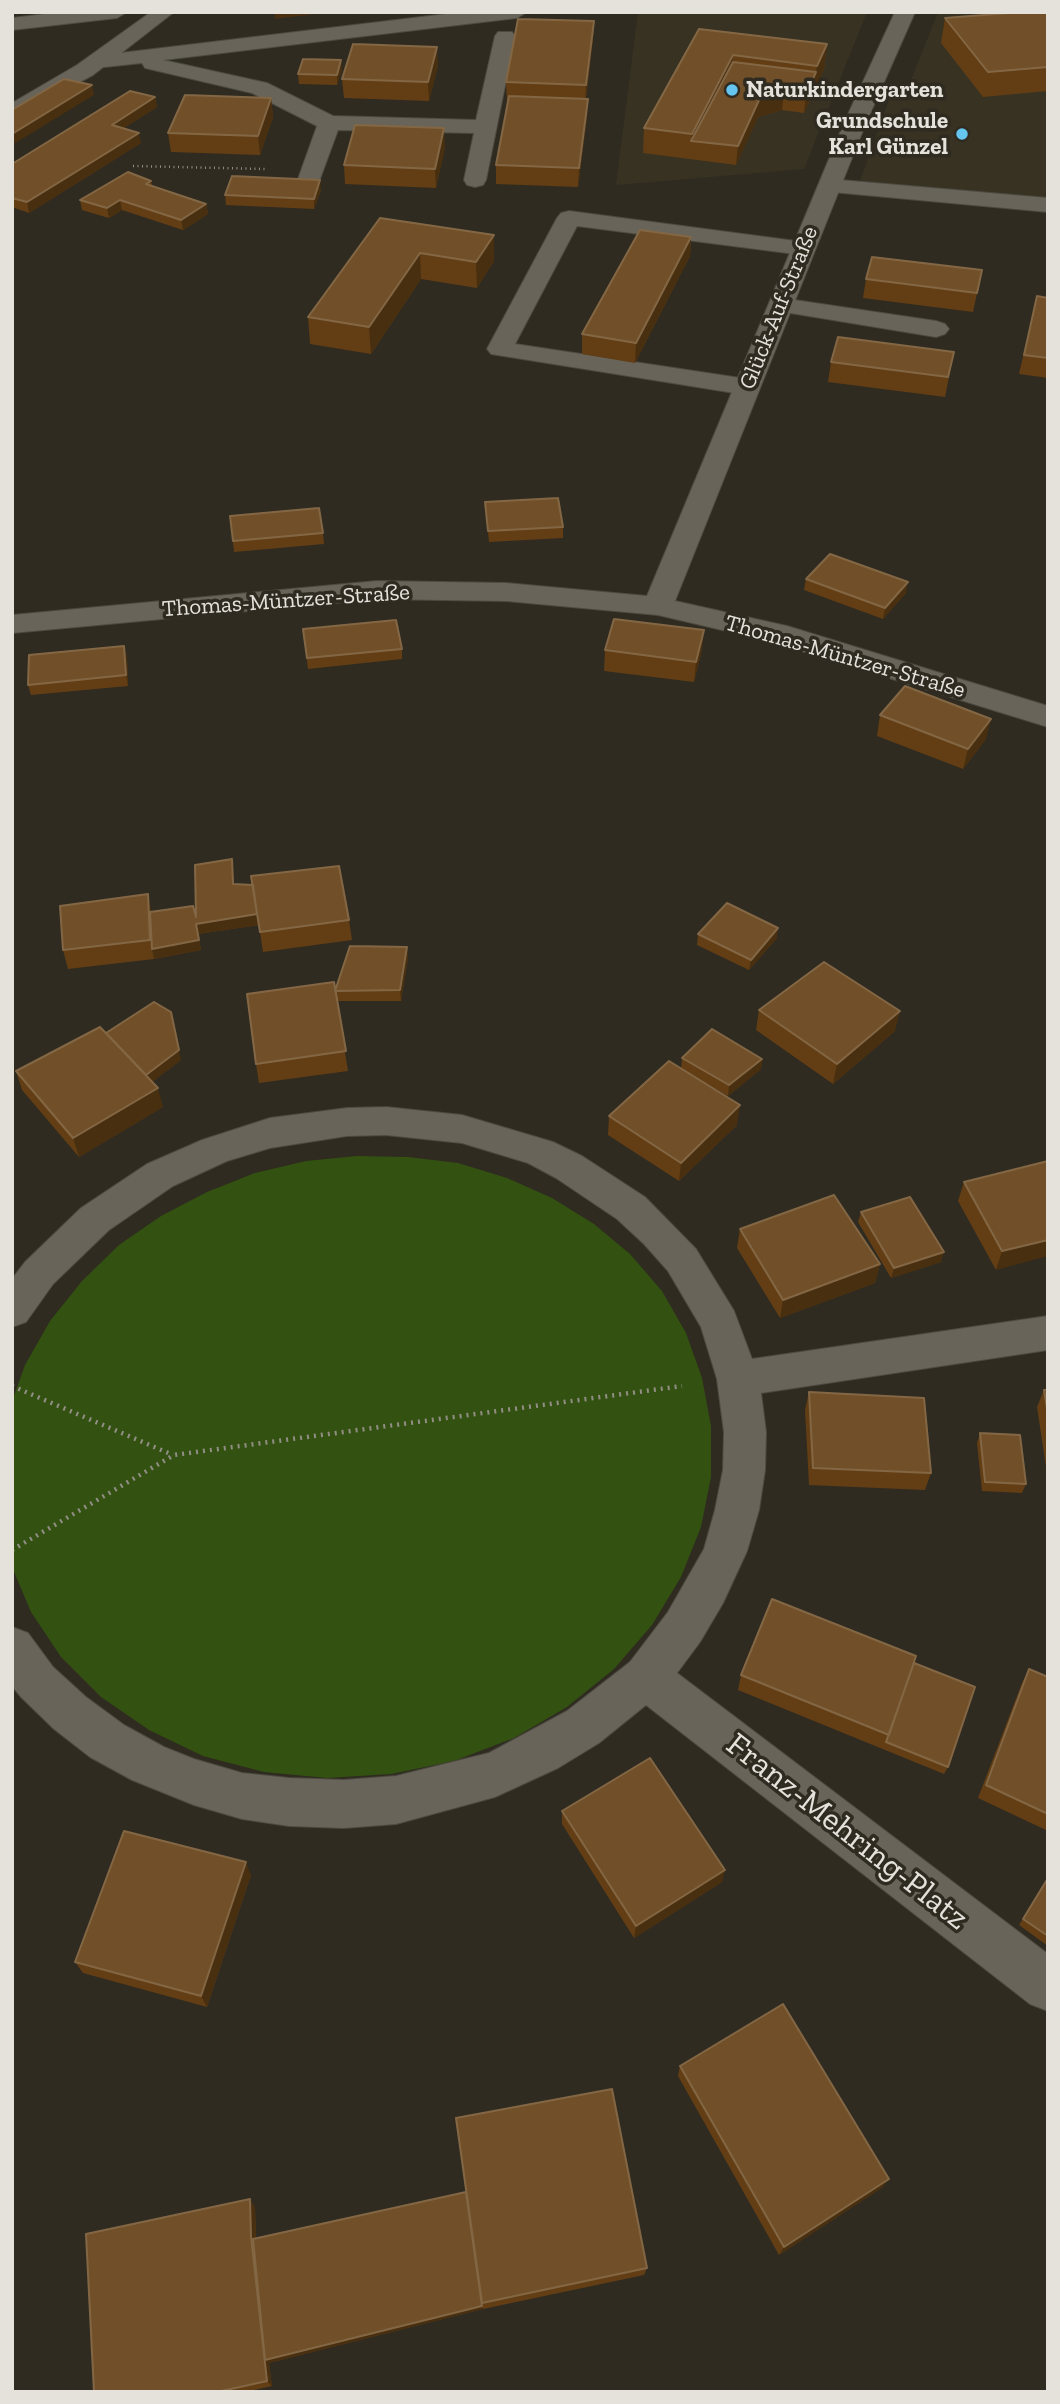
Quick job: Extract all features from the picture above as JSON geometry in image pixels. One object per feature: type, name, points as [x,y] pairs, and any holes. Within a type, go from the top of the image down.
[{"type":"street","points":[[12,24],[117,12]]},
{"type":"street","points":[[12,112],[95,62],[164,12]]},
{"type":"street","points":[[95,62],[517,12]]},
{"type":"street","name":"Glück-Auf-Straße","points":[[658,606],[803,248],[905,12]]},
{"type":"street","points":[[475,180],[505,36]]},
{"type":"street","points":[[137,57],[158,67],[259,88],[329,123],[484,127]]},
{"type":"street","points":[[311,175],[329,123]]},
{"type":"street","points":[[829,186],[1048,205]]},
{"type":"street","points":[[747,387],[500,349],[569,218],[803,248]]},
{"type":"street","points":[[781,304],[936,329]]},
{"type":"street","name":"Thomas-Müntzer-Straße","points":[[12,624],[377,590],[506,592],[658,606],[776,633],[1048,717]]},
{"type":"street","points":[[12,1310],[39,1273],[95,1219],[160,1175],[195,1158],[270,1133],[308,1126],[373,1121],[462,1129],[540,1153],[601,1186],[631,1208],[682,1260],[720,1323],[738,1379],[745,1432],[744,1469],[737,1510],[725,1551],[707,1589],[684,1627],[646,1677],[583,1727],[541,1752],[495,1774],[446,1789],[396,1800],[344,1804],[289,1802],[242,1796],[194,1782],[138,1758],[107,1741],[70,1713],[37,1682],[12,1648]]},
{"type":"street","points":[[738,1379],[1048,1334]]},
{"type":"street","name":"Franz-Mehring-Platz","points":[[646,1677],[1048,1986]]},
{"type":"path","points":[[133,166],[311,175]]},
{"type":"path","points":[[12,1550],[174,1455],[738,1379]]},
{"type":"path","points":[[12,1386],[174,1455]]},
{"type":"shaded area","name":"Naturkindergarten","points":[[638,12],[867,12],[804,169],[616,185]]},
{"type":"shaded area","name":"Grundschule Karl Günzel","points":[[938,12],[1048,12],[1048,199],[860,181],[894,86],[909,85]]},
{"type":"green space","points":[[357,1156],[408,1157],[458,1163],[507,1178],[552,1198],[594,1224],[630,1254],[662,1291],[686,1333],[702,1378],[711,1426],[711,1477],[701,1527],[681,1577],[652,1625],[614,1669],[567,1707],[514,1738],[454,1761],[391,1774],[327,1778],[264,1772],[203,1756],[149,1730],[101,1697],[61,1657],[31,1612],[12,1567],[12,1401],[25,1365],[50,1321],[82,1281],[119,1245],[161,1216],[207,1192],[255,1173],[306,1161]]},
{"type":"building","points":[[1048,12],[1048,67],[988,72],[945,18]]},
{"type":"building","points":[[518,19],[594,21],[586,85],[506,82]]},
{"type":"building","points":[[699,29],[827,44],[817,66],[733,55],[692,134],[644,128]]},
{"type":"building","points":[[353,44],[437,47],[428,82],[342,79]]},
{"type":"building","points":[[303,59],[341,60],[337,75],[298,74]]},
{"type":"building","points":[[733,62],[816,72],[806,95],[784,92],[760,98],[738,146],[691,141]]},
{"type":"building","points":[[64,79],[92,85],[12,134],[12,110]]},
{"type":"building","points":[[130,91],[155,97],[112,125],[139,133],[27,202],[12,198],[12,164]]},
{"type":"building","points":[[185,95],[271,98],[258,136],[168,133]]},
{"type":"building","points":[[509,96],[588,99],[579,168],[496,165]]},
{"type":"building","points":[[355,125],[444,128],[435,169],[344,165]]},
{"type":"building","points":[[128,172],[151,181],[146,184],[206,204],[181,220],[120,200],[107,208],[80,200]]},
{"type":"building","points":[[232,176],[320,180],[314,199],[225,195]]},
{"type":"building","points":[[380,218],[494,235],[476,262],[420,253],[369,327],[308,317]]},
{"type":"building","points":[[640,230],[691,237],[636,343],[582,334]]},
{"type":"building","points":[[872,257],[982,270],[977,293],[866,279]]},
{"type":"building","points":[[1037,296],[1048,298],[1048,358],[1024,355]]},
{"type":"building","points":[[838,337],[954,352],[948,377],[831,362]]},
{"type":"building","points":[[558,498],[563,527],[488,531],[485,502]]},
{"type":"building","points":[[319,508],[323,533],[233,541],[230,516]]},
{"type":"building","points":[[830,554],[908,582],[885,608],[806,579]]},
{"type":"building","points":[[614,619],[704,630],[696,662],[605,650]]},
{"type":"building","points":[[396,620],[402,649],[307,658],[303,629]]},
{"type":"building","points":[[124,646],[126,675],[28,685],[29,655]]},
{"type":"building","points":[[905,686],[991,719],[968,749],[880,715]]},
{"type":"building","points":[[232,859],[233,884],[253,885],[257,914],[196,924],[199,940],[152,949],[150,912],[193,906],[196,917],[195,865]]},
{"type":"building","points":[[339,866],[349,920],[260,932],[251,876]]},
{"type":"building","points":[[148,894],[150,940],[63,950],[60,906]]},
{"type":"building","points":[[727,903],[778,928],[751,960],[698,934]]},
{"type":"building","points":[[350,946],[407,947],[400,990],[335,991]]},
{"type":"building","points":[[824,962],[900,1011],[837,1064],[759,1010]]},
{"type":"building","points":[[334,982],[346,1051],[256,1064],[247,994]]},
{"type":"building","points":[[154,1002],[171,1012],[179,1050],[146,1075],[106,1033]]},
{"type":"building","points":[[100,1027],[158,1088],[73,1138],[16,1071]]},
{"type":"building","points":[[712,1029],[762,1059],[729,1085],[682,1058]]},
{"type":"building","points":[[669,1061],[740,1105],[681,1163],[609,1116]]},
{"type":"building","points":[[1048,1161],[1048,1240],[1002,1251],[964,1182]]},
{"type":"building","points":[[834,1195],[880,1264],[783,1300],[740,1229]]},
{"type":"building","points":[[910,1197],[944,1252],[894,1268],[861,1212]]},
{"type":"building","points":[[1044,1390],[1048,1390],[1048,1414]]},
{"type":"building","points":[[809,1392],[924,1398],[931,1473],[813,1468]]},
{"type":"building","points":[[980,1433],[1020,1435],[1026,1484],[985,1482]]},
{"type":"building","points":[[772,1599],[916,1656],[889,1735],[741,1675]]},
{"type":"building","points":[[914,1663],[975,1687],[948,1767],[886,1742]]},
{"type":"building","points":[[1029,1669],[1048,1677],[1048,1814],[986,1785]]},
{"type":"building","points":[[650,1758],[725,1870],[636,1926],[562,1811]]},
{"type":"building","points":[[124,1831],[246,1862],[201,1996],[75,1962]]},
{"type":"building","points":[[1048,1878],[1048,1936],[1023,1919]]},
{"type":"building","points":[[783,2004],[889,2179],[784,2247],[680,2066]]},
{"type":"building","points":[[612,2089],[647,2268],[482,2303],[456,2118]]},
{"type":"building","points":[[466,2192],[482,2306],[265,2360],[253,2239]]},
{"type":"building","points":[[250,2199],[251,2236],[267,2381],[217,2392],[94,2392],[86,2234]]},
{"type":"place","name":"Naturkindergarten","points":[[732,90]]},
{"type":"place","name":"Grundschule Karl Günzel","points":[[962,134]]}]
